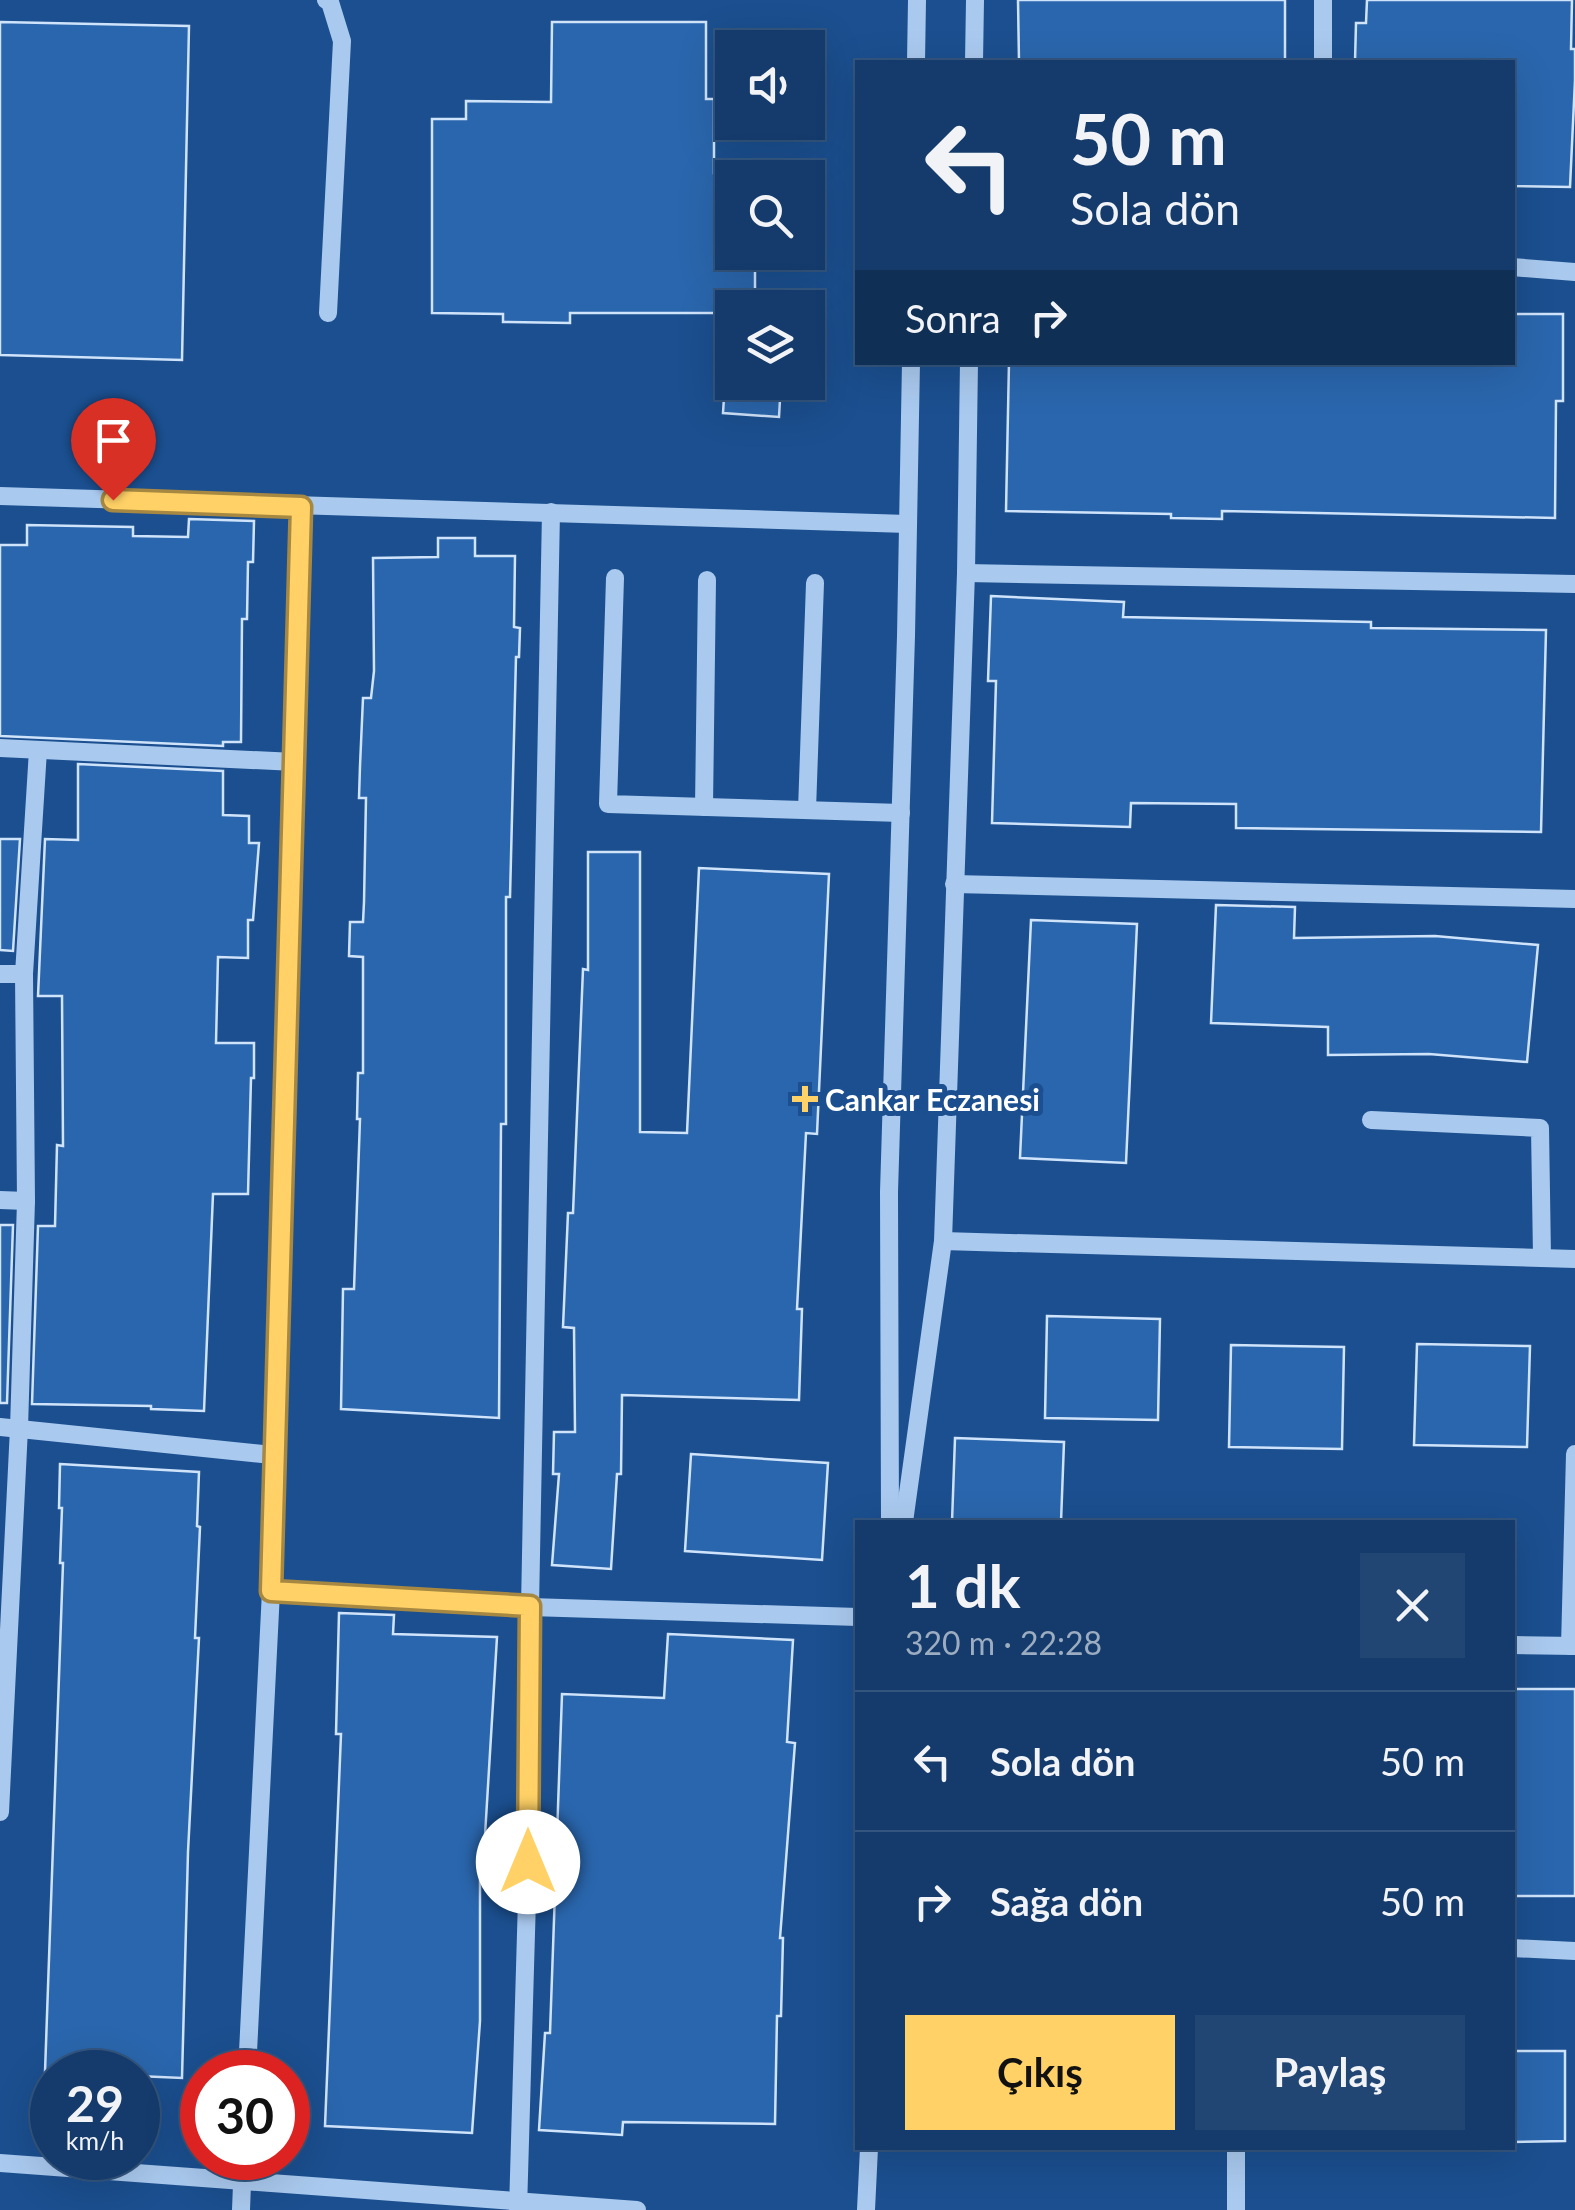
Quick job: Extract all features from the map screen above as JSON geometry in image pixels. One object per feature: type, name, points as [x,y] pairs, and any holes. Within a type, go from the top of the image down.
[{"type":"street","points":[[326,0],[342,41],[328,314]]},
{"type":"street","points":[[916,60],[917,0]]},
{"type":"street","points":[[974,60],[975,0]]},
{"type":"street","points":[[1323,60],[1324,0]]},
{"type":"street","points":[[1515,267],[1575,272]]},
{"type":"street","points":[[890,1520],[889,1192],[911,365]]},
{"type":"street","points":[[904,1520],[943,1241],[966,573],[969,365]]},
{"type":"street","points":[[0,496],[908,524]]},
{"type":"street","points":[[248,2050],[271,1591],[301,507]]},
{"type":"street","points":[[518,2206],[528,1899],[551,512]]},
{"type":"street","points":[[966,573],[1575,584]]},
{"type":"street","points":[[615,578],[608,804],[901,813]]},
{"type":"street","points":[[704,807],[707,580]]},
{"type":"street","points":[[807,810],[815,584]]},
{"type":"street","points":[[0,748],[295,762]]},
{"type":"street","points":[[0,1812],[3,1665],[20,1428],[26,1201],[24,974],[38,750]]},
{"type":"street","points":[[954,884],[1575,899]]},
{"type":"street","points":[[0,974],[24,974]]},
{"type":"street","points":[[1371,1120],[1540,1128],[1542,1258]]},
{"type":"street","points":[[0,1200],[26,1201]]},
{"type":"street","points":[[943,1241],[1575,1259]]},
{"type":"street","points":[[0,1427],[272,1456]]},
{"type":"street","points":[[1515,1644],[1572,1646],[1575,1454]]},
{"type":"street","points":[[271,1591],[530,1606],[855,1618]]},
{"type":"street","points":[[1515,1948],[1575,1951]]},
{"type":"street","points":[[866,2210],[869,2150]]},
{"type":"street","points":[[1236,2150],[1236,2210]]},
{"type":"street","points":[[0,2163],[180,2176]]},
{"type":"street","points":[[241,2210],[242,2180],[518,2206],[636,2210]]},
{"type":"building","points":[[1018,0],[1285,0],[1285,60],[1019,60]]},
{"type":"building","points":[[1367,0],[1572,0],[1575,80],[1570,187],[1515,186],[1515,60],[1355,60],[1356,23],[1366,23]]},
{"type":"building","points":[[0,22],[189,26],[182,360],[0,355]]},
{"type":"building","points":[[552,22],[706,22],[706,99],[714,99],[715,270],[755,270],[755,290],[715,290],[715,313],[570,313],[570,323],[503,322],[503,314],[432,313],[432,119],[466,119],[466,101],[551,102]]},
{"type":"building","points":[[1515,314],[1563,314],[1563,401],[1556,401],[1555,518],[1222,511],[1222,519],[1171,518],[1171,514],[1006,511],[1009,365],[1515,365]]},
{"type":"building","points":[[724,400],[780,400],[779,417],[723,413]]},
{"type":"building","points":[[189,519],[254,521],[253,562],[248,562],[247,619],[242,619],[241,742],[223,742],[223,746],[0,736],[0,545],[27,545],[27,525],[133,527],[133,536],[188,537]]},
{"type":"building","points":[[438,538],[475,538],[475,556],[515,556],[514,627],[520,628],[510,897],[506,897],[506,1124],[501,1124],[499,1418],[341,1409],[343,1289],[354,1289],[358,1073],[363,1073],[363,957],[349,956],[350,922],[363,922],[366,798],[359,798],[363,698],[371,698],[374,671],[373,558],[438,557]]},
{"type":"building","points":[[991,596],[1124,602],[1123,617],[1371,622],[1371,628],[1546,630],[1541,832],[1236,828],[1236,804],[1131,803],[1130,827],[992,823],[996,681],[988,681]]},
{"type":"building","points":[[78,764],[223,771],[223,815],[249,816],[249,843],[259,843],[253,920],[248,920],[248,958],[218,957],[216,1043],[254,1043],[254,1078],[248,1194],[213,1194],[204,1411],[32,1404],[38,1226],[55,1226],[57,1145],[63,1146],[62,996],[38,996],[45,839],[78,840]]},
{"type":"building","points":[[0,839],[20,839],[13,951],[0,950]]},
{"type":"building","points":[[588,852],[640,852],[640,1132],[687,1133],[699,868],[829,874],[817,1134],[806,1133],[797,1309],[802,1309],[799,1400],[622,1395],[621,1474],[617,1474],[611,1569],[552,1565],[559,1474],[553,1474],[554,1432],[575,1432],[574,1328],[563,1327],[568,1213],[573,1213],[583,969],[588,970]]},
{"type":"building","points":[[1216,905],[1295,907],[1294,938],[1435,936],[1538,945],[1527,1062],[1429,1054],[1328,1055],[1328,1027],[1211,1023]]},
{"type":"building","points":[[1031,920],[1137,924],[1126,1163],[1020,1158]]},
{"type":"building","points":[[0,1225],[13,1225],[7,1403],[0,1403]]},
{"type":"building","points":[[1047,1316],[1160,1319],[1158,1420],[1045,1418]]},
{"type":"building","points":[[1417,1344],[1530,1346],[1527,1447],[1414,1445]]},
{"type":"building","points":[[1231,1345],[1344,1347],[1342,1449],[1229,1447]]},
{"type":"building","points":[[955,1438],[1064,1442],[1061,1520],[952,1520]]},
{"type":"building","points":[[691,1454],[828,1463],[822,1560],[685,1551]]},
{"type":"building","points":[[60,1464],[199,1472],[195,1638],[199,1638],[180,2078],[160,2077],[160,2050],[46,2050],[63,1563]]},
{"type":"building","points":[[339,1613],[394,1615],[393,1634],[497,1637],[484,1852],[480,1852],[480,2021],[472,2133],[325,2126],[341,1734],[336,1734]]},
{"type":"building","points":[[668,1634],[793,1640],[787,1742],[795,1743],[780,1938],[781,2016],[777,2016],[775,2124],[623,2122],[622,2135],[539,2130],[545,2033],[550,2033],[562,1694],[664,1698]]},
{"type":"building","points":[[1515,1689],[1575,1689],[1575,1896],[1515,1896]]},
{"type":"building","points":[[1515,2051],[1565,2051],[1565,2141],[1515,2142]]},
{"type":"place","name":"Cankar Eczanesi","points":[[805,1099]]},
{"type":"route","points":[[113,500],[301,507],[271,1591],[530,1606],[528,1862]]}]
